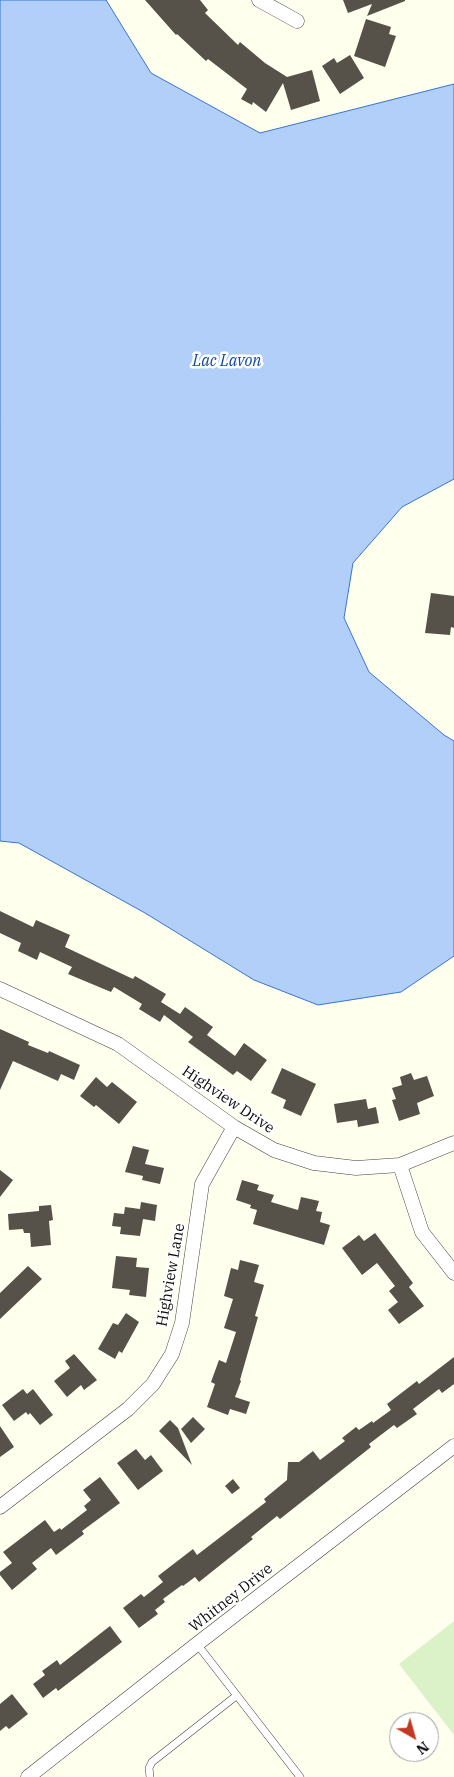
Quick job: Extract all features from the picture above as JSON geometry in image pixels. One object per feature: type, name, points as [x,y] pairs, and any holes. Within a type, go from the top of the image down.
[{"type":"street","points":[[259,0],[296,21]]},
{"type":"street","name":"Highview Drive","points":[[0,989],[118,1044],[234,1127],[274,1150],[314,1163],[356,1168],[400,1165],[454,1143]]},
{"type":"street","name":"Highview Lane","points":[[0,1507],[128,1410],[153,1384],[172,1354],[182,1323],[202,1184],[234,1127]]},
{"type":"street","points":[[400,1165],[422,1232],[454,1273]]},
{"type":"street","name":"Whitney Drive","points":[[28,1777],[454,1446]]},
{"type":"lane","points":[[197,1644],[300,1777]]},
{"type":"lane","points":[[150,1777],[148,1768],[152,1762],[236,1696]]},
{"type":"green space","points":[[454,1621],[454,1735],[439,1716],[439,1712],[436,1712],[399,1664]]},
{"type":"water","name":"Lac Lavon","points":[[0,0],[106,0],[151,73],[260,133],[454,84],[454,479],[402,507],[353,563],[344,618],[369,672],[444,735],[454,741],[454,956],[401,992],[318,1005],[254,980],[145,913],[19,843],[0,841]]},
{"type":"building","points":[[145,0],[200,0],[208,10],[205,13],[238,45],[240,42],[265,63],[287,77],[312,70],[320,101],[291,110],[283,83],[266,112],[253,102],[252,105],[241,99],[247,89],[208,59],[206,61],[176,35]]},
{"type":"building","points":[[343,0],[405,1],[367,16],[372,4],[348,13]]},
{"type":"building","points":[[366,19],[391,27],[389,34],[396,36],[385,67],[354,56]]},
{"type":"building","points":[[350,55],[364,78],[340,94],[322,66],[334,58],[337,63]]},
{"type":"building","points":[[431,593],[454,596],[454,628],[451,627],[450,635],[425,633]]},
{"type":"building","points":[[0,911],[33,927],[36,920],[70,935],[65,947],[133,979],[135,976],[166,994],[161,1002],[180,1014],[185,1007],[213,1027],[207,1035],[235,1056],[244,1043],[267,1060],[251,1081],[237,1071],[233,1075],[188,1042],[193,1037],[164,1015],[160,1022],[139,1009],[142,1004],[114,987],[111,992],[68,974],[72,967],[40,952],[37,960],[18,951],[21,943],[0,933]]},
{"type":"building","points":[[0,1029],[29,1042],[28,1045],[48,1053],[49,1051],[80,1065],[74,1080],[61,1074],[58,1081],[13,1061],[0,1090]]},
{"type":"building","points":[[282,1068],[316,1084],[301,1116],[283,1108],[286,1100],[271,1093]]},
{"type":"building","points":[[411,1073],[414,1080],[427,1076],[434,1096],[417,1103],[420,1114],[399,1121],[392,1100],[396,1099],[392,1088],[402,1085],[400,1077]]},
{"type":"building","points":[[96,1077],[107,1087],[112,1082],[137,1102],[119,1124],[96,1105],[94,1107],[80,1096]]},
{"type":"building","points":[[366,1099],[368,1109],[376,1107],[379,1123],[358,1127],[357,1120],[337,1123],[334,1104]]},
{"type":"building","points":[[133,1146],[149,1150],[145,1164],[164,1168],[160,1184],[142,1180],[143,1176],[125,1172]]},
{"type":"building","points":[[0,1170],[13,1180],[0,1197]]},
{"type":"building","points":[[242,1180],[259,1185],[257,1190],[274,1195],[271,1202],[298,1210],[301,1197],[319,1201],[316,1211],[322,1212],[320,1222],[330,1225],[324,1245],[253,1224],[257,1210],[250,1208],[251,1205],[236,1200]]},
{"type":"building","points":[[141,1202],[157,1205],[155,1221],[143,1219],[140,1236],[120,1234],[121,1227],[112,1226],[114,1213],[124,1214],[125,1207],[140,1209]]},
{"type":"building","points":[[51,1205],[53,1220],[49,1221],[51,1245],[31,1247],[30,1233],[24,1233],[23,1229],[9,1230],[8,1214],[39,1211],[39,1206]]},
{"type":"building","points":[[375,1233],[413,1283],[409,1287],[424,1306],[399,1324],[388,1310],[398,1302],[389,1291],[395,1286],[377,1263],[362,1275],[342,1248],[359,1235],[364,1241]]},
{"type":"building","points":[[116,1256],[137,1258],[136,1267],[149,1268],[146,1297],[129,1295],[130,1290],[112,1288]]},
{"type":"building","points":[[240,1260],[259,1265],[254,1282],[264,1285],[255,1316],[258,1317],[235,1397],[250,1402],[246,1414],[230,1409],[228,1415],[207,1407],[215,1384],[211,1382],[219,1360],[226,1363],[236,1332],[224,1328],[233,1299],[224,1296],[231,1268],[238,1270]]},
{"type":"building","points":[[28,1266],[42,1279],[0,1319],[0,1293]]},
{"type":"building","points":[[126,1313],[139,1322],[122,1353],[119,1351],[115,1359],[98,1349],[113,1323],[118,1325]]},
{"type":"building","points":[[74,1354],[97,1380],[84,1390],[81,1385],[67,1397],[54,1381],[70,1368],[65,1361]]},
{"type":"building","points":[[454,1357],[454,1384],[442,1393],[439,1389],[413,1409],[417,1414],[397,1428],[394,1425],[369,1444],[371,1447],[280,1519],[277,1516],[251,1537],[253,1539],[199,1582],[195,1577],[163,1599],[165,1602],[155,1610],[158,1614],[139,1628],[123,1608],[141,1594],[144,1597],[163,1582],[158,1576],[193,1549],[197,1555],[266,1502],[264,1499],[287,1480],[288,1462],[299,1462],[313,1451],[320,1460],[345,1441],[342,1438],[356,1427],[359,1430],[372,1421],[373,1423],[391,1410],[387,1404],[417,1381],[419,1384]]},
{"type":"building","points":[[23,1389],[27,1394],[33,1389],[53,1415],[40,1425],[30,1413],[28,1415],[26,1412],[14,1421],[2,1405]]},
{"type":"building","points":[[193,1417],[205,1429],[191,1443],[181,1429]]},
{"type":"building","points":[[170,1420],[178,1428],[192,1465],[159,1431]]},
{"type":"building","points":[[0,1426],[14,1447],[0,1457]]},
{"type":"building","points":[[136,1449],[145,1460],[151,1455],[163,1471],[138,1490],[117,1463]]},
{"type":"building","points":[[100,1477],[120,1503],[82,1531],[84,1534],[56,1555],[51,1548],[32,1563],[37,1569],[12,1590],[0,1575],[0,1572],[12,1563],[3,1552],[45,1520],[54,1532],[60,1528],[61,1530],[87,1510],[84,1506],[91,1500],[83,1490]]},
{"type":"building","points":[[233,1479],[240,1488],[232,1494],[225,1486]]},
{"type":"building","points":[[110,1626],[122,1642],[58,1691],[56,1688],[43,1698],[33,1684],[45,1675],[42,1671],[57,1660],[60,1665]]},
{"type":"building","points":[[12,1694],[28,1714],[9,1729],[6,1726],[0,1731],[0,1704]]}]
